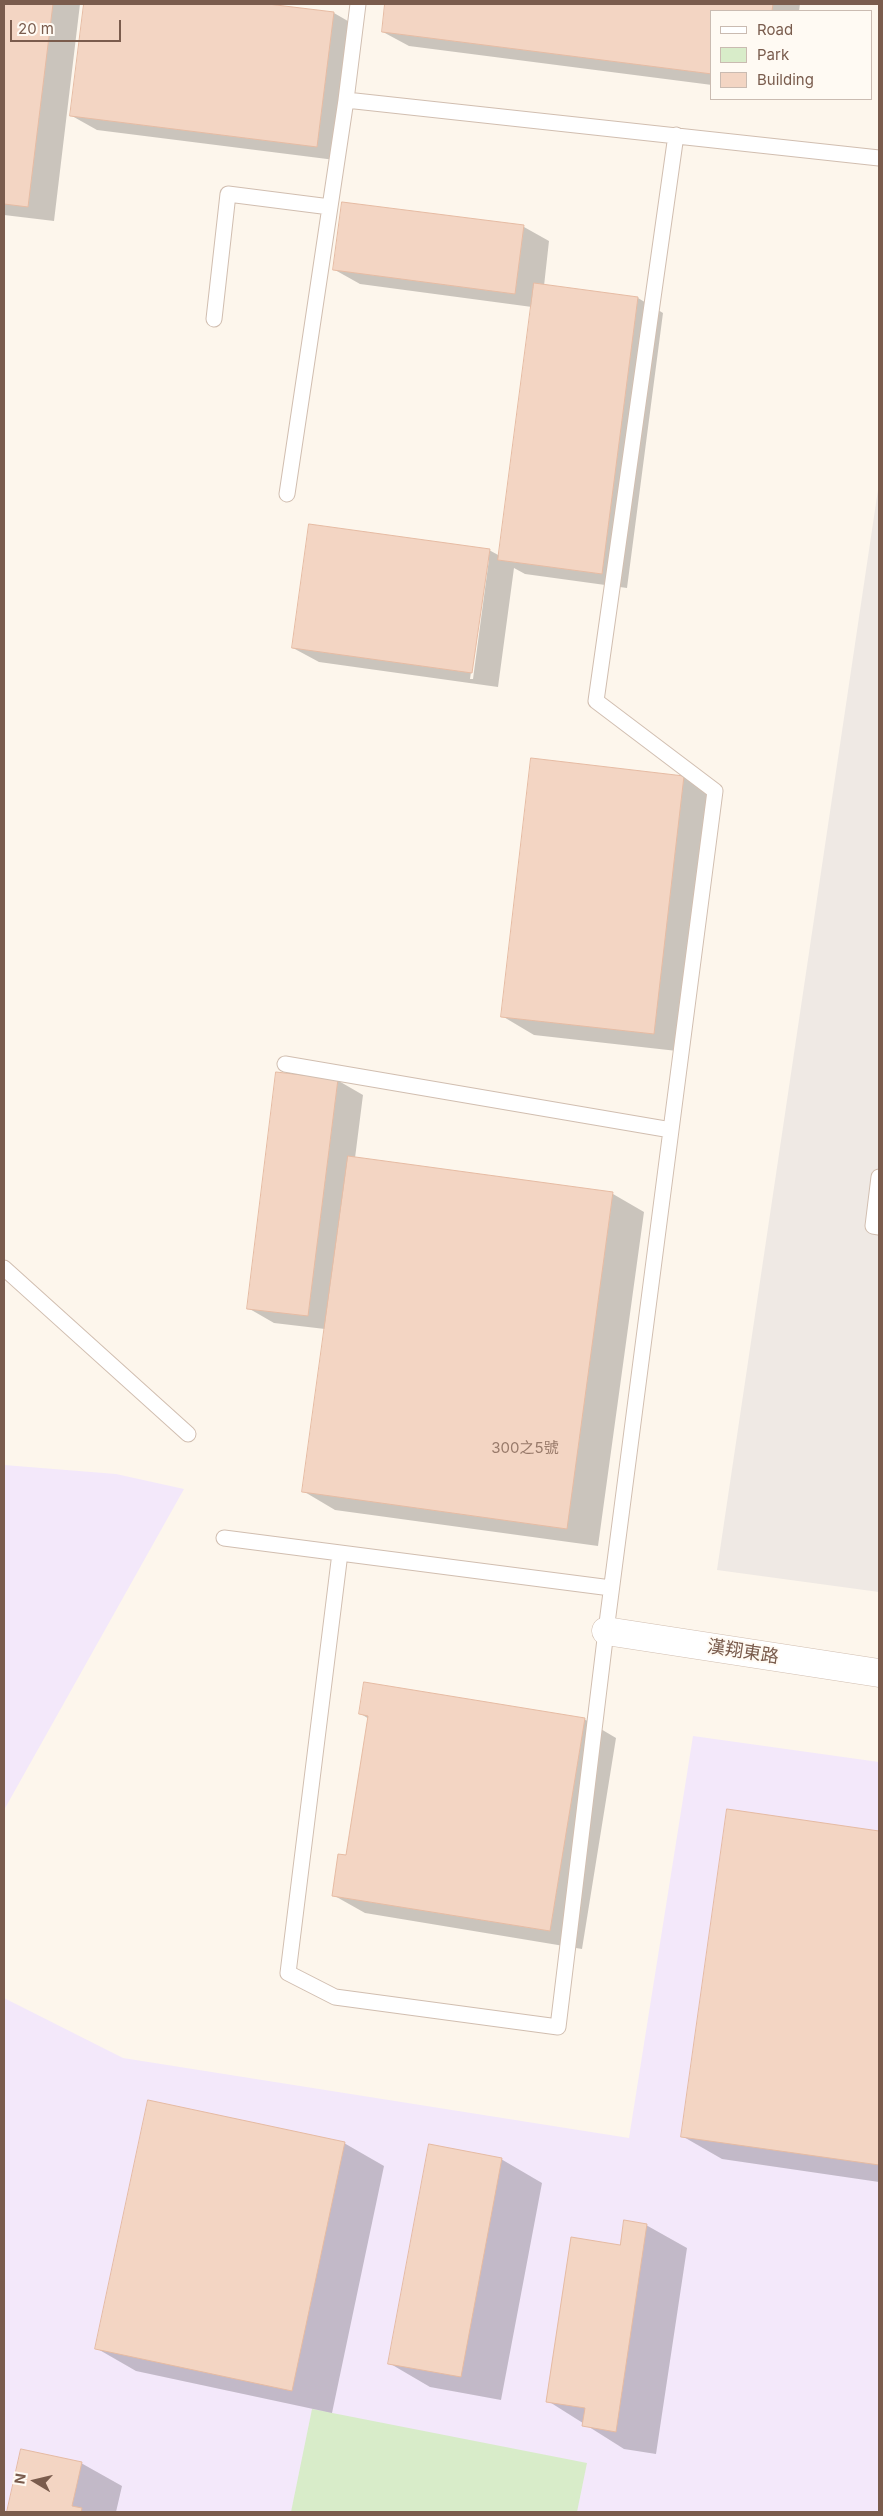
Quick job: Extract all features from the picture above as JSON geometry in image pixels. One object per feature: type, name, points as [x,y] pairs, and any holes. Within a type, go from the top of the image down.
[{"type":"street","name":"漢翔東路","points":[[606,1631],[879,1673]]},
{"type":"lane","points":[[288,494],[346,100],[358,4]]},
{"type":"lane","points":[[346,100],[879,158]]},
{"type":"lane","points":[[340,1553],[288,1973],[335,1997],[558,2027],[611,1588],[714,791],[596,701],[676,136]]},
{"type":"lane","points":[[214,319],[228,194],[330,207]]},
{"type":"lane","points":[[285,1064],[671,1130]]},
{"type":"lane","points":[[879,1177],[874,1226],[879,1227]]},
{"type":"lane","points":[[4,1268],[188,1434]]},
{"type":"lane","points":[[224,1538],[611,1588]]},
{"type":"shaded area","points":[[879,483],[879,1592],[717,1570]]},
{"type":"shaded area","points":[[4,1465],[116,1474],[184,1489],[4,1810]]},
{"type":"shaded area","points":[[693,1736],[879,1762],[879,2512],[4,2512],[4,1998],[123,2058],[629,2138]]},
{"type":"green space","points":[[312,2409],[587,2463],[577,2512],[291,2512]]},
{"type":"building","points":[[4,4],[53,4],[28,207],[4,204]]},
{"type":"building","points":[[84,4],[268,4],[334,12],[317,147],[70,116]]},
{"type":"building","points":[[385,4],[773,4],[772,10],[710,10],[710,74],[382,32]]},
{"type":"building","points":[[342,202],[524,225],[515,294],[333,270]]},
{"type":"building","points":[[534,283],[638,297],[602,574],[498,560]]},
{"type":"building","points":[[309,524],[490,549],[472,673],[292,648]]},
{"type":"building","points":[[531,758],[684,776],[654,1034],[501,1017]]},
{"type":"building","points":[[276,1072],[338,1079],[308,1316],[247,1309]]},
{"type":"building","points":[[348,1156],[613,1192],[567,1529],[302,1492]]},
{"type":"building","points":[[364,1682],[585,1718],[550,1931],[332,1896],[338,1854],[346,1855],[368,1716],[359,1714]]},
{"type":"building","points":[[727,1809],[879,1831],[879,2165],[681,2137]]},
{"type":"building","points":[[148,2100],[345,2142],[292,2391],[95,2349]]},
{"type":"building","points":[[429,2144],[502,2158],[461,2377],[388,2364]]},
{"type":"building","points":[[624,2220],[647,2224],[616,2432],[582,2426],[585,2408],[546,2402],[571,2237],[620,2245]]},
{"type":"building","points":[[21,2449],[82,2462],[72,2506],[82,2508],[81,2512],[7,2512]]}]
